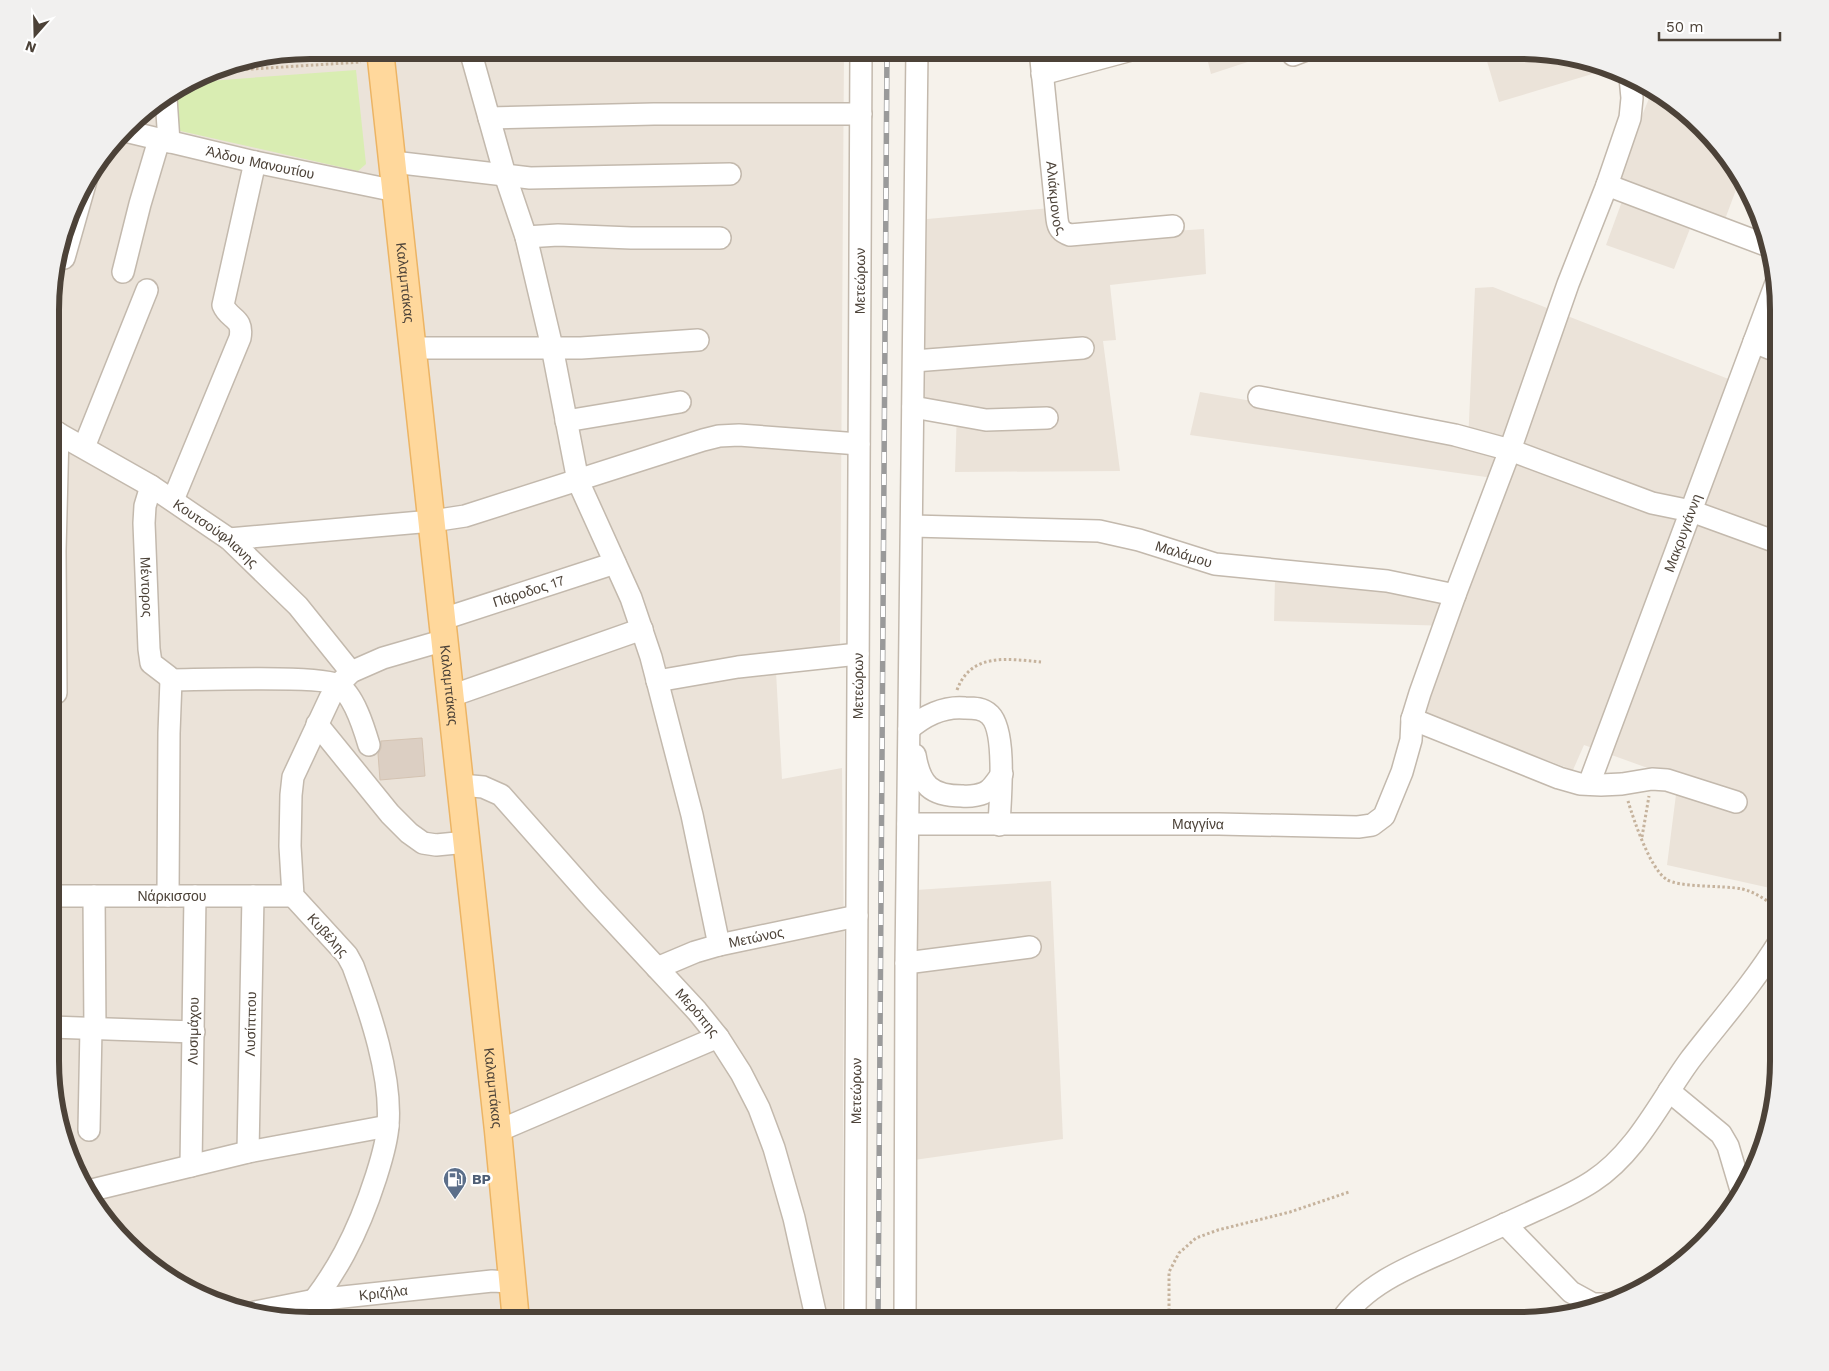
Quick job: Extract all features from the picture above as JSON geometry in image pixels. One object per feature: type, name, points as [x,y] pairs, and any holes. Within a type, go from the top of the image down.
[{"type":"main road","name":"Καλαμπάκας","points":[[371,59],[393,162],[498,1131],[515,1312]]},
{"type":"street","points":[[473,59],[505,175],[526,237],[552,347],[578,481],[615,563],[642,630],[657,681],[696,833],[718,945]]},
{"type":"street","name":"Μετεώρων","points":[[855,1312],[861,59]]},
{"type":"street","points":[[904,1312],[908,824],[913,726],[912,526],[917,59]]},
{"type":"street","name":"Αλιάκμονος","points":[[1041,59],[1057,219],[1060,228],[1064,233],[1070,235],[1173,226]]},
{"type":"street","points":[[1042,74],[1098,59]]},
{"type":"street","points":[[1636,88],[1630,118],[1607,186],[1568,284],[1510,450],[1454,595],[1412,720],[1559,778],[1580,784],[1622,784],[1652,779],[1667,780],[1736,802]]},
{"type":"street","points":[[123,272],[140,204],[164,141],[166,104]]},
{"type":"street","points":[[489,118],[654,114],[861,114]]},
{"type":"street","name":"Άλδου Μανουτίου","points":[[131,133],[255,162],[396,191]]},
{"type":"street","points":[[173,500],[240,338],[240,325],[225,310],[223,305],[255,162]]},
{"type":"street","points":[[393,162],[538,178],[730,174]]},
{"type":"street","points":[[1607,186],[1762,243]]},
{"type":"street","points":[[526,237],[558,235],[631,238],[720,238]]},
{"type":"street","points":[[66,250],[69,237]]},
{"type":"street","points":[[84,447],[147,290]]},
{"type":"street","name":"Μακρυγιάννη","points":[[1589,784],[1770,299]]},
{"type":"street","points":[[414,348],[581,348],[698,340]]},
{"type":"street","points":[[1754,342],[1770,348]]},
{"type":"street","points":[[914,361],[1083,348]]},
{"type":"street","points":[[1259,397],[1429,429],[1510,450],[1652,503],[1690,511],[1770,540]]},
{"type":"street","points":[[566,421],[680,402]]},
{"type":"street","points":[[913,407],[986,420],[1047,418]]},
{"type":"street","name":"Κουτσούφλιανης","points":[[59,433],[151,486],[229,539],[298,606],[344,678],[354,706],[363,723],[369,745]]},
{"type":"street","points":[[229,539],[432,521],[465,516],[719,436],[859,444]]},
{"type":"street","name":"Μέντορος","points":[[151,486],[144,522],[149,649],[151,663],[170,680]]},
{"type":"street","name":"Μαλάμου","points":[[912,526],[1099,531],[1139,540],[1215,564],[1387,581],[1454,595]]},
{"type":"street","name":"Πάροδος 17","points":[[444,629],[615,563]]},
{"type":"street","points":[[168,896],[170,680],[309,680],[327,682],[344,678],[444,629]]},
{"type":"street","points":[[451,696],[642,630]]},
{"type":"street","points":[[657,681],[738,667],[858,654]]},
{"type":"street","points":[[293,896],[290,846],[291,785],[295,769],[317,724],[344,678]]},
{"type":"street","points":[[913,726],[943,709],[978,708],[990,714],[996,724],[1002,774],[999,824]]},
{"type":"street","name":"Μαγγίνα","points":[[908,824],[1219,824],[1358,827],[1372,825],[1384,816],[1399,780],[1411,740],[1412,720]]},
{"type":"street","points":[[317,724],[390,814],[409,833],[423,842],[436,844],[467,842]]},
{"type":"street","points":[[912,753],[918,772],[925,783],[934,791],[949,796],[969,796],[988,790],[1002,774]]},
{"type":"street","name":"Μερόπης","points":[[461,785],[483,787],[501,796],[697,1011],[718,1037],[750,1090],[766,1126],[794,1218],[815,1312]]},
{"type":"street","name":"Νάρκισσου","points":[[59,896],[293,896]]},
{"type":"street","points":[[89,1130],[93,1029],[94,896]]},
{"type":"street","name":"Λυσιμάχου","points":[[190,1166],[194,1032],[195,896]]},
{"type":"street","name":"Λυσίππου","points":[[248,1152],[254,896]]},
{"type":"street","name":"Κυβέλης","points":[[293,896],[344,951],[353,966],[377,1040],[386,1088],[388,1126],[382,1159],[356,1230],[331,1278],[305,1312]]},
{"type":"street","name":"Μετώνος","points":[[658,968],[695,952],[718,945],[857,916]]},
{"type":"street","points":[[906,963],[1030,947]]},
{"type":"street","points":[[1347,1312],[1365,1294],[1388,1278],[1568,1196],[1610,1169],[1624,1154],[1770,954]]},
{"type":"street","points":[[59,1027],[194,1032]]},
{"type":"street","points":[[498,1131],[718,1037]]},
{"type":"street","points":[[1669,1091],[1720,1134],[1728,1146],[1739,1183]]},
{"type":"street","points":[[94,1190],[248,1152],[388,1126]]},
{"type":"street","points":[[1505,1224],[1571,1292],[1590,1302]]},
{"type":"street","name":"Κριζήλα","points":[[271,1309],[315,1300],[492,1282],[512,1282]]},
{"type":"path","points":[[238,69],[341,59]]},
{"type":"path","points":[[953,708],[962,677],[971,669],[984,662],[1008,659],[1041,662]]},
{"type":"path","points":[[1642,838],[1652,779]]},
{"type":"path","points":[[1622,784],[1656,870],[1667,880],[1681,884],[1742,889],[1757,894],[1770,903]]},
{"type":"path","points":[[1169,1312],[1169,1272],[1179,1254],[1196,1238],[1218,1230],[1290,1212],[1349,1192]]},
{"type":"shaded area","points":[[293,59],[844,59],[840,647],[775,654],[782,779],[842,768],[844,943],[842,1312],[293,1312],[245,1304],[214,1293],[184,1279],[144,1250],[121,1227],[92,1187],[78,1157],[67,1126],[59,1078],[59,293],[67,245],[78,214],[92,184],[121,144],[144,121],[184,92],[214,78],[245,67]]},
{"type":"shaded area","points":[[1207,59],[1257,59],[1211,74]]},
{"type":"shaded area","points":[[1486,59],[1536,59],[1584,67],[1599,72],[1499,102]]},
{"type":"shaded area","points":[[1650,95],[1697,132],[1728,170],[1738,185],[1724,222],[1697,211],[1674,269],[1606,245],[1628,185],[1616,180]]},
{"type":"shaded area","points":[[1051,208],[1054,239],[1204,229],[1206,274],[1110,285],[1116,340],[1103,341],[1120,471],[955,472],[957,410],[923,403],[927,219]]},
{"type":"shaded area","points":[[1493,287],[1749,387],[1770,332],[1770,888],[1667,865],[1678,779],[1584,745],[1573,770],[1421,713],[1451,626],[1274,621],[1275,579],[1383,585],[1462,603],[1507,480],[1190,435],[1200,392],[1468,443],[1475,288]]},
{"type":"shaded area","points":[[1051,881],[1063,1139],[914,1160],[916,890]]},
{"type":"green space","points":[[356,70],[366,164],[358,171],[176,130],[175,98],[207,81]]},
{"type":"building","points":[[422,738],[425,776],[380,780],[378,754],[381,748],[381,741]]},
{"type":"railway","points":[[878,1312],[887,59]]},
{"type":"place","name":"BP","points":[[455,1200]]}]
